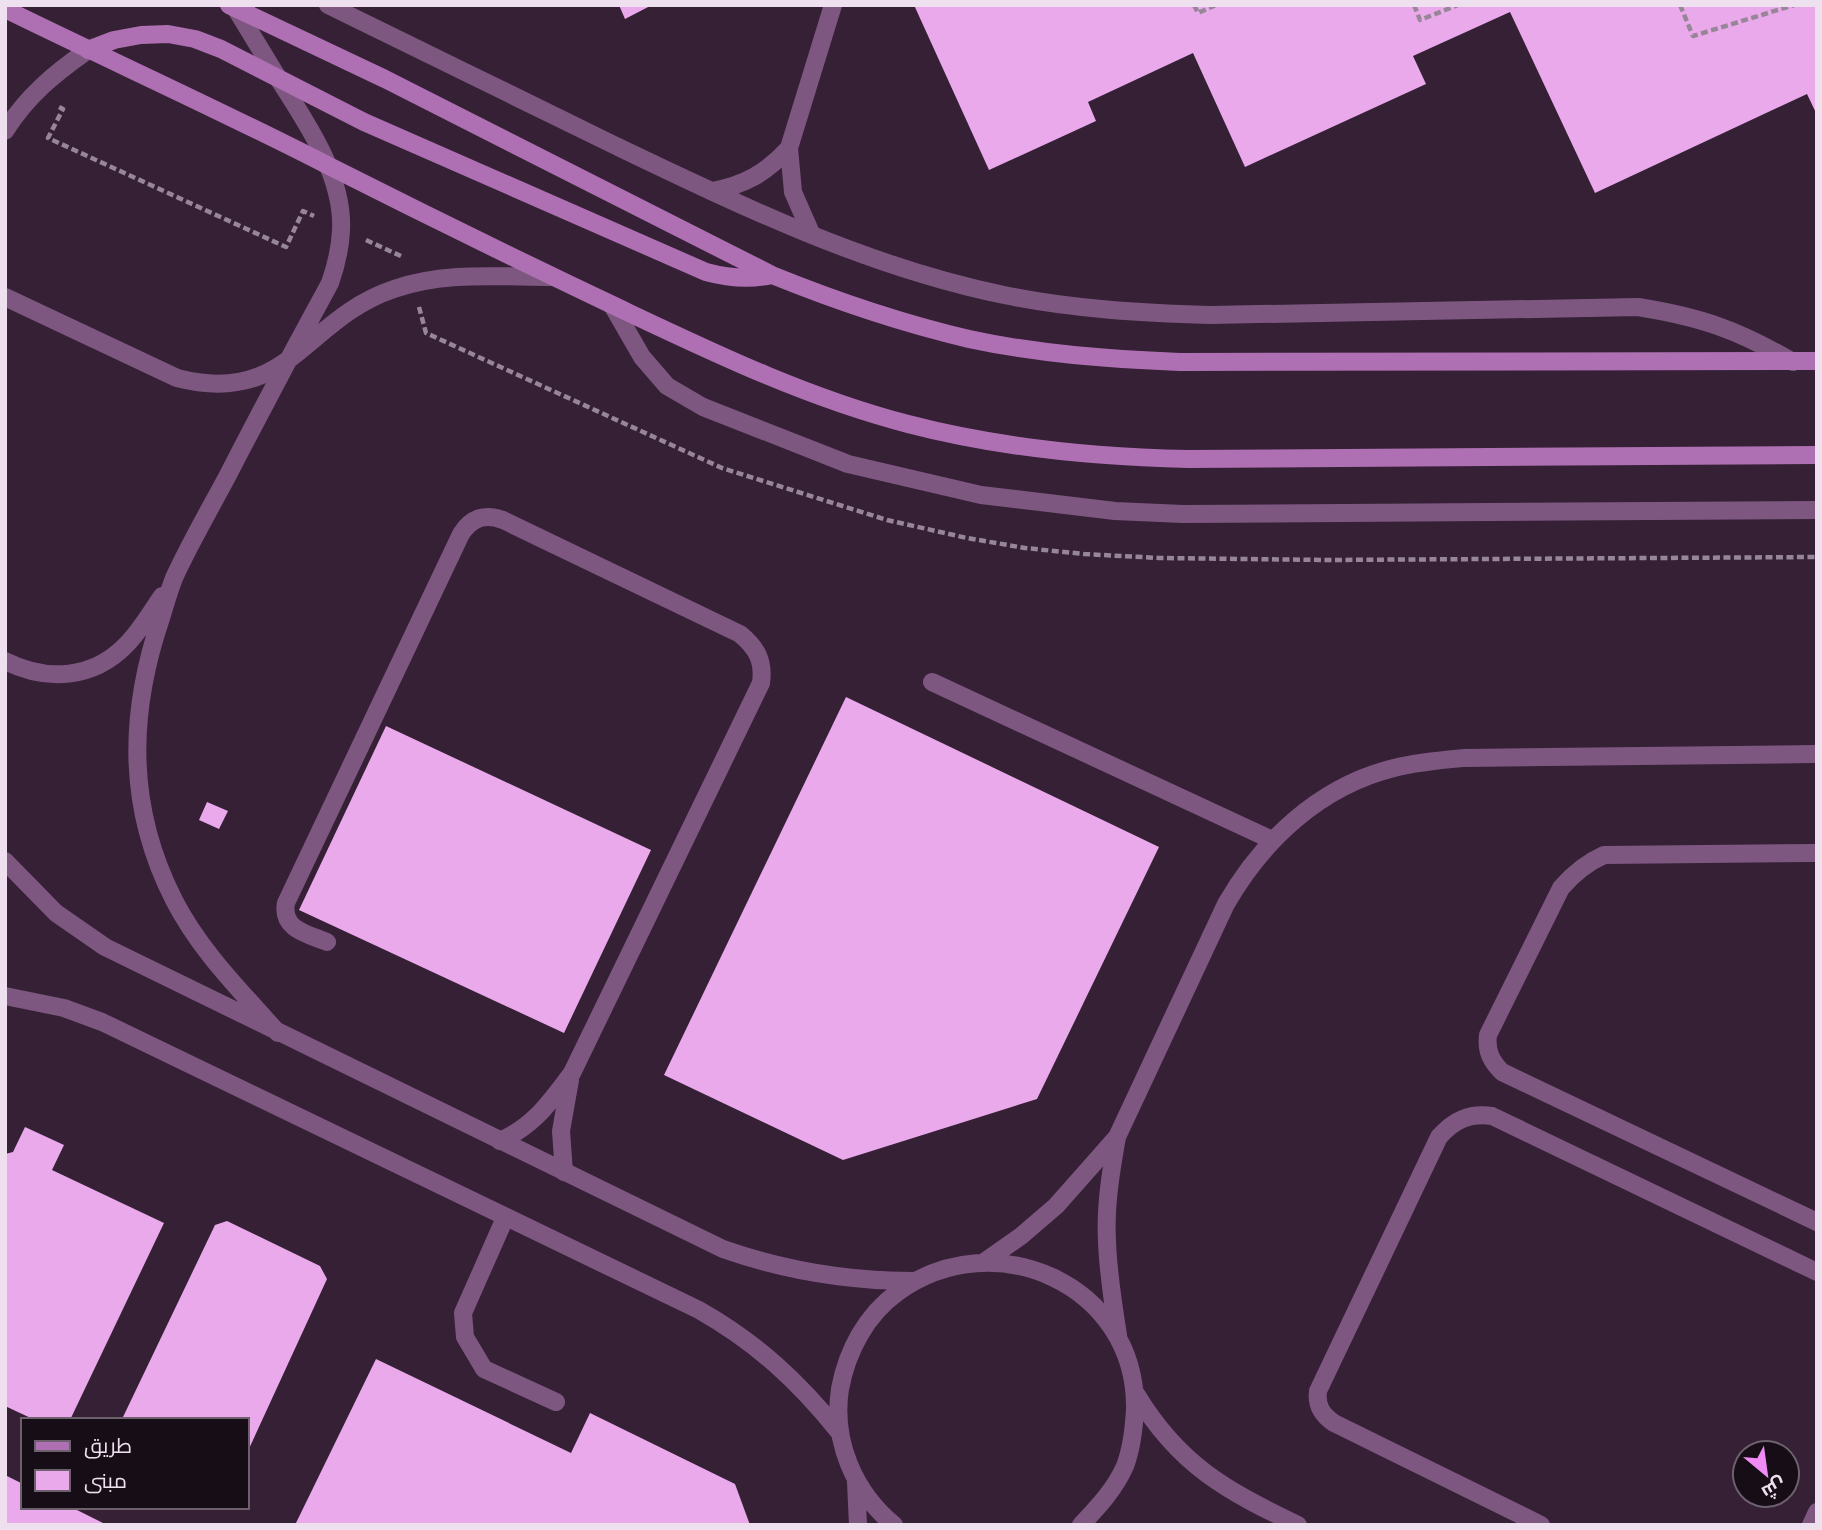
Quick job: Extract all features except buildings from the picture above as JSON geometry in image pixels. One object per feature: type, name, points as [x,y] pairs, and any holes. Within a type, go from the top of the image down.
[{"type":"street","points":[[328,5],[710,191],[873,258],[938,279],[1005,295],[1141,313],[1210,315],[1638,307],[1719,325],[1757,341],[1793,362]]},
{"type":"street","points":[[811,233],[793,192],[789,148],[834,5]]},
{"type":"street","points":[[232,7],[302,113],[327,165],[340,208],[342,229],[339,257],[330,283],[174,580],[150,650],[142,686],[137,723],[140,796],[159,868],[175,901],[215,962],[278,1033]]},
{"type":"street","points":[[232,7],[395,84],[772,275],[837,301],[944,332],[1040,351],[1110,359],[1180,362],[1817,361]]},
{"type":"street","points":[[5,9],[553,277],[765,376],[842,405],[909,425],[1047,451],[1118,457],[1188,459],[1817,455]]},
{"type":"street","points":[[5,131],[34,92],[58,70],[88,50],[114,40],[141,35],[168,34],[195,39],[221,49],[364,122],[706,272],[746,278],[772,275]]},
{"type":"street","points":[[710,191],[732,187],[754,178],[773,165],[789,148]]},
{"type":"street","points":[[5,297],[177,378],[223,386],[246,382],[267,374],[287,362],[351,310],[392,289],[455,277],[553,277]]},
{"type":"street","points":[[612,305],[653,373],[667,386],[694,402],[848,464],[981,495],[1102,510],[1184,514],[1817,510]]},
{"type":"street","points":[[327,942],[290,925],[285,918],[286,903],[466,525],[484,516],[494,516],[740,634],[751,643],[759,655],[763,669],[761,684],[572,1073],[536,1119],[500,1141]]},
{"type":"street","points":[[5,661],[40,674],[64,675],[88,671],[110,660],[128,643],[174,580]]},
{"type":"street","points":[[932,682],[1272,840]]},
{"type":"street","points":[[1081,1525],[1106,1498],[1125,1466],[1135,1429],[1135,1392],[1130,1366],[1120,1341],[1106,1239],[1109,1188],[1117,1137],[1226,904],[1239,881],[1272,840],[1324,798],[1357,781],[1392,768],[1427,761],[1464,758],[1817,754]]},
{"type":"street","points":[[1817,853],[1605,855],[1590,861],[1574,873],[1561,888],[1488,1035],[1487,1043],[1493,1063],[1502,1072],[1817,1222]]},
{"type":"street","points":[[5,861],[56,913],[105,947],[723,1249],[760,1262],[836,1278],[914,1281]]},
{"type":"street","points":[[5,996],[64,1008],[102,1022],[699,1310],[762,1351],[790,1376],[839,1433]]},
{"type":"street","points":[[564,1172],[561,1131],[572,1073]]},
{"type":"street","points":[[1541,1525],[1334,1423],[1326,1418],[1317,1399],[1318,1391],[1433,1149],[1446,1129],[1464,1118],[1475,1115],[1492,1116],[1817,1272]]},
{"type":"street","points":[[984,1262],[1021,1236],[1056,1206],[1117,1137]]},
{"type":"street","points":[[505,1218],[463,1314],[465,1337],[484,1369],[556,1402]]},
{"type":"street","points":[[894,1525],[880,1513],[856,1482],[839,1433],[838,1403],[843,1374],[853,1346],[869,1320],[889,1298],[914,1281],[947,1267],[984,1262],[1017,1264],[1049,1275],[1077,1291],[1101,1314],[1120,1341]]},
{"type":"street","points":[[1135,1392],[1167,1438],[1209,1477],[1298,1525]]},
{"type":"street","points":[[856,1482],[858,1525]]},
{"type":"street","points":[[1811,1525],[1817,1512]]},
{"type":"path","points":[[1194,5],[1198,13],[1216,5]]},
{"type":"path","points":[[1414,5],[1420,20],[1458,5]]},
{"type":"path","points":[[1680,5],[1693,36],[1794,5]]}]
